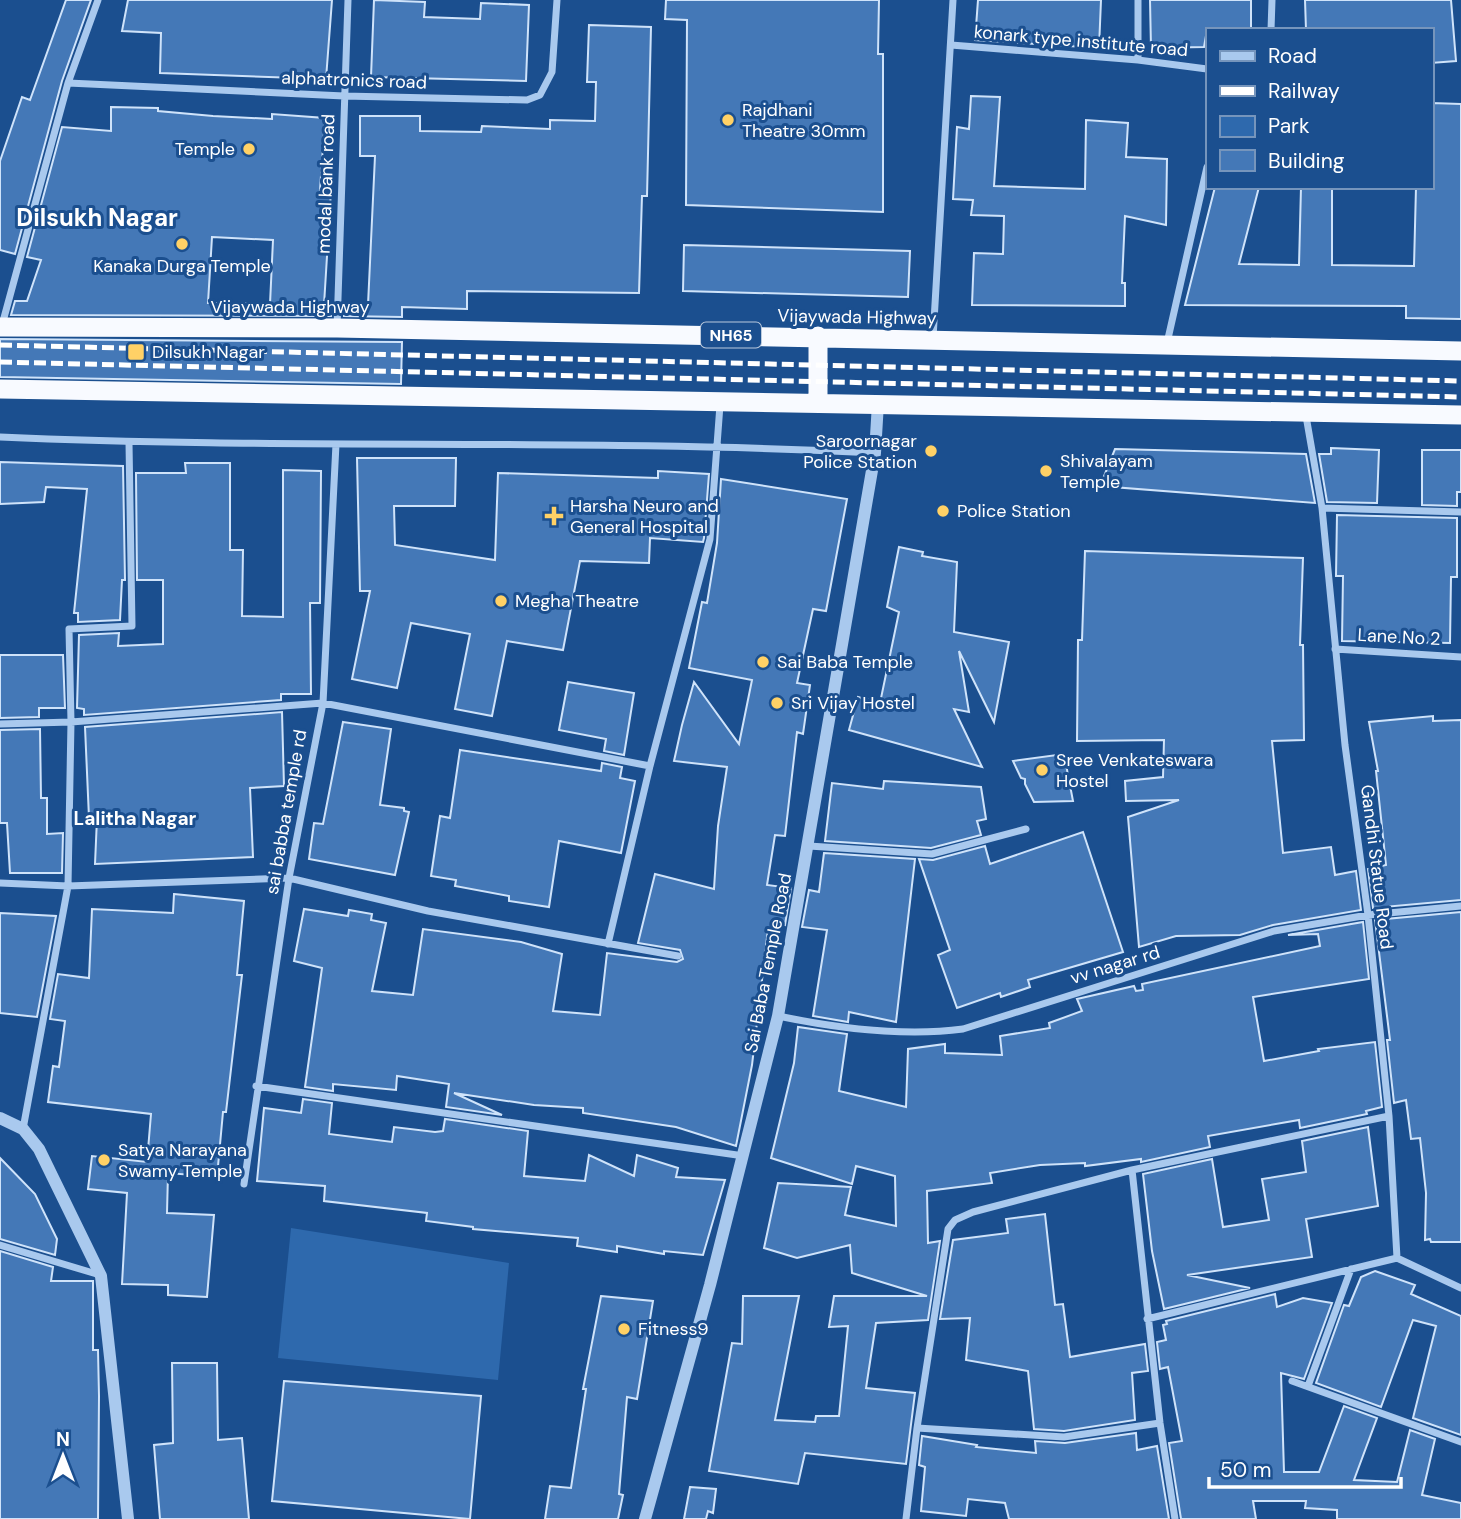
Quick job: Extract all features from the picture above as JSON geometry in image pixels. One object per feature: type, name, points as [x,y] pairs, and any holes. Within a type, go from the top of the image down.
[{"type":"highway","name":"Vijaywada Highway","points":[[1,327],[337,328],[1461,351]]},
{"type":"highway","points":[[818,337],[818,403]]},
{"type":"highway","points":[[0,389],[1461,415]]},
{"type":"street","points":[[1,327],[68,83],[98,0]]},
{"type":"street","name":"modal bank road","points":[[337,328],[348,0]]},
{"type":"street","name":"alphatronics road","points":[[68,83],[344,96],[527,100],[540,95],[552,72],[557,0]]},
{"type":"street","points":[[932,340],[953,0]]},
{"type":"street","points":[[1138,0],[1138,60]]},
{"type":"street","points":[[1271,28],[1272,0]]},
{"type":"street","name":"konark type institute road","points":[[951,45],[1138,60],[1206,69]]},
{"type":"street","points":[[1166,344],[1206,171]]},
{"type":"street","points":[[608,944],[650,766],[709,539],[720,402]]},
{"type":"street","name":"Sai Baba Temple Road","points":[[645,1519],[744,1156],[778,1016],[875,453],[878,403]]},
{"type":"street","name":"Gandhi Statue Road","points":[[1305,411],[1321,508],[1335,649],[1368,915],[1389,1116],[1397,1258]]},
{"type":"street","points":[[0,437],[129,443],[718,445],[875,453]]},
{"type":"street","points":[[23,1129],[68,886],[71,722],[69,629],[132,626],[129,443]]},
{"type":"street","name":"sai babba temple rd","points":[[244,1184],[256,1086],[289,878],[323,703],[336,444]]},
{"type":"street","points":[[1321,508],[1461,512]]},
{"type":"street","name":"Lane No 2","points":[[1335,649],[1461,656]]},
{"type":"street","points":[[0,724],[71,722],[323,703],[650,766]]},
{"type":"street","points":[[809,846],[932,854],[1026,828]]},
{"type":"street","points":[[0,883],[68,886],[289,878],[428,911],[678,956]]},
{"type":"street","name":"vv nagar rd","points":[[778,1016],[807,1022],[910,1032],[963,1029],[1275,931],[1368,915],[1461,906]]},
{"type":"street","points":[[256,1086],[744,1156]]},
{"type":"street","points":[[906,1519],[917,1428],[948,1229],[955,1220],[972,1212],[1132,1170],[1389,1116]]},
{"type":"street","points":[[0,1118],[23,1129],[39,1149],[101,1276],[128,1519]]},
{"type":"street","points":[[1132,1170],[1147,1319],[1175,1519]]},
{"type":"street","points":[[0,1245],[101,1276]]},
{"type":"street","points":[[1147,1319],[1397,1258],[1461,1288]]},
{"type":"street","points":[[1308,1386],[1350,1269]]},
{"type":"street","points":[[1292,1381],[1461,1442]]},
{"type":"street","points":[[917,1428],[1064,1437],[1160,1423]]},
{"type":"green space","points":[[291,1228],[509,1263],[498,1380],[278,1358]]},
{"type":"building","points":[[66,0],[91,0],[62,81],[15,254],[0,250],[0,161],[22,97],[30,100]]},
{"type":"building","points":[[128,0],[332,0],[326,79],[160,73],[161,33],[122,31]]},
{"type":"building","points":[[374,0],[425,2],[424,17],[480,19],[481,3],[529,5],[526,81],[371,77]]},
{"type":"building","name":"Rajdhani Theatre 30mm","points":[[666,0],[879,0],[878,54],[883,54],[883,212],[686,205],[687,20],[665,19]]},
{"type":"building","points":[[978,0],[1101,0],[1099,48],[975,40]]},
{"type":"building","points":[[1150,0],[1251,0],[1251,28],[1206,28],[1204,47],[1151,48]]},
{"type":"building","points":[[1305,0],[1451,0],[1456,61],[1433,63],[1433,28],[1306,28]]},
{"type":"building","points":[[589,25],[651,27],[647,196],[642,196],[639,293],[467,291],[467,309],[402,307],[402,317],[344,316],[344,305],[368,305],[375,156],[360,156],[360,116],[420,116],[420,131],[481,132],[482,126],[550,129],[550,120],[595,121],[596,82],[587,82]]},
{"type":"building","points":[[971,96],[1000,97],[994,186],[1085,189],[1086,120],[1128,123],[1126,157],[1167,159],[1166,225],[1125,216],[1122,283],[1125,283],[1125,306],[972,305],[974,253],[1003,254],[1004,216],[971,215],[973,200],[953,199],[957,127],[969,129]]},
{"type":"building","points":[[1433,103],[1461,104],[1461,319],[1406,318],[1406,306],[1185,305],[1214,189],[1258,189],[1239,264],[1299,265],[1301,189],[1332,189],[1332,265],[1414,266],[1416,189],[1433,189]]},
{"type":"building","points":[[111,107],[158,108],[158,111],[213,116],[272,119],[272,114],[325,118],[320,190],[331,191],[324,305],[332,305],[331,316],[11,315],[15,301],[27,301],[41,260],[27,257],[62,127],[111,131]],"holes":[[[212,237],[273,240],[270,304],[208,303]]]},
{"type":"building","points":[[684,245],[910,251],[908,297],[683,291]]},
{"type":"building","points":[[0,339],[402,342],[401,384],[0,377]]},
{"type":"building","points":[[1331,448],[1379,450],[1377,503],[1327,502],[1319,454],[1331,454]]},
{"type":"building","points":[[1115,449],[1306,454],[1315,503],[1100,486]]},
{"type":"building","points":[[1422,450],[1461,450],[1461,492],[1457,492],[1457,506],[1422,505]]},
{"type":"building","points":[[357,458],[456,458],[455,506],[394,506],[395,545],[495,560],[498,473],[658,478],[658,471],[709,474],[704,538],[703,542],[650,538],[649,563],[580,561],[563,650],[507,641],[492,716],[455,709],[470,634],[411,623],[397,688],[352,679],[370,591],[360,591]]},
{"type":"building","points":[[0,462],[123,466],[125,580],[122,580],[120,620],[78,622],[78,613],[74,613],[87,489],[46,487],[44,502],[0,504]]},
{"type":"building","points":[[185,463],[230,463],[230,550],[243,550],[242,616],[283,617],[283,470],[321,471],[320,603],[310,603],[311,694],[281,694],[281,700],[84,715],[84,709],[77,708],[79,635],[119,633],[118,646],[163,644],[163,580],[137,580],[136,473],[186,473]]},
{"type":"building","points":[[721,479],[847,499],[826,611],[813,609],[797,683],[810,685],[803,734],[797,732],[785,836],[775,835],[767,885],[791,888],[785,925],[781,924],[780,931],[768,929],[752,1065],[736,1146],[676,1127],[583,1113],[583,1108],[534,1105],[454,1093],[502,1115],[446,1107],[449,1084],[397,1076],[396,1090],[333,1084],[333,1091],[305,1087],[322,968],[294,961],[304,909],[348,916],[349,910],[372,914],[371,920],[386,923],[372,991],[413,995],[423,929],[521,942],[562,954],[553,1011],[600,1015],[607,953],[677,962],[683,959],[680,950],[638,943],[655,874],[714,889],[718,826],[727,767],[674,761],[682,725],[694,682],[739,744],[752,680],[689,668],[702,602],[707,603],[717,543]]},
{"type":"building","points":[[1337,515],[1457,518],[1457,577],[1451,577],[1450,643],[1342,641],[1343,576],[1336,576]]},
{"type":"building","points":[[899,547],[923,552],[922,556],[957,562],[954,632],[1009,642],[994,722],[959,651],[969,712],[954,709],[982,767],[849,730],[858,697],[880,703],[899,612],[887,607]]},
{"type":"building","points":[[1085,551],[1303,558],[1300,645],[1303,645],[1304,740],[1272,741],[1283,853],[1331,847],[1335,875],[1356,871],[1361,910],[1273,925],[1240,935],[1176,936],[1139,947],[1128,817],[1179,800],[1126,801],[1125,781],[1163,777],[1164,740],[1077,741],[1078,640],[1082,640]]},
{"type":"building","points":[[0,655],[63,655],[65,708],[39,708],[39,717],[0,718]]},
{"type":"building","points":[[568,682],[634,693],[624,755],[604,751],[606,739],[559,730]]},
{"type":"building","points":[[282,712],[284,786],[250,788],[253,857],[95,864],[97,818],[89,818],[85,727]]},
{"type":"building","points":[[1433,716],[1433,721],[1461,720],[1461,900],[1373,908],[1368,869],[1386,865],[1378,771],[1369,722]]},
{"type":"building","points":[[343,722],[391,729],[380,805],[404,808],[404,811],[409,812],[395,875],[309,859],[314,823],[323,824]]},
{"type":"building","points":[[40,729],[41,798],[47,798],[47,834],[63,833],[62,873],[10,873],[7,823],[0,823],[0,730]]},
{"type":"building","points":[[460,750],[601,771],[602,763],[622,767],[620,778],[635,781],[621,853],[559,841],[549,907],[509,901],[509,896],[455,886],[456,880],[431,876],[440,816],[450,818]]},
{"type":"building","name":"Sree Venkateswara Hostel","points":[[1064,754],[1073,801],[1034,802],[1025,779],[1021,778],[1013,761]]},
{"type":"building","points":[[884,781],[981,787],[986,819],[977,821],[981,835],[931,848],[825,841],[832,783],[883,789]]},
{"type":"building","points":[[1083,832],[1123,952],[1028,980],[1030,987],[1001,997],[1000,993],[957,1008],[938,955],[950,950],[919,859],[933,860],[985,846],[990,864]]},
{"type":"building","points":[[824,853],[915,859],[896,1022],[849,1012],[848,1022],[813,1016],[827,930],[802,927],[809,890],[819,892]]},
{"type":"building","points":[[174,894],[244,901],[237,975],[242,975],[217,1177],[168,1173],[167,1213],[214,1215],[207,1297],[168,1295],[168,1285],[122,1284],[127,1193],[88,1189],[92,1156],[147,1162],[151,1114],[48,1102],[53,1066],[59,1067],[65,1021],[50,1019],[58,974],[89,978],[92,909],[173,913]]},
{"type":"building","points":[[1461,912],[1461,1242],[1431,1242],[1430,1239],[1425,1240],[1426,1193],[1420,1138],[1411,1139],[1406,1100],[1394,1103],[1387,1040],[1390,1040],[1375,920]]},
{"type":"building","points":[[0,913],[56,916],[37,1017],[0,1013]]},
{"type":"building","points":[[1363,922],[1369,979],[1253,997],[1264,1061],[1319,1051],[1318,1049],[1375,1042],[1382,1107],[1366,1111],[1367,1114],[1300,1128],[1299,1120],[1208,1136],[1210,1147],[1141,1162],[1141,1159],[1085,1166],[1085,1163],[1040,1165],[990,1173],[992,1183],[927,1191],[928,1243],[940,1241],[928,1320],[876,1323],[866,1388],[915,1393],[906,1464],[805,1453],[798,1484],[709,1471],[732,1343],[742,1344],[743,1296],[799,1296],[775,1420],[815,1422],[816,1416],[839,1416],[848,1326],[829,1327],[834,1296],[927,1296],[852,1273],[850,1245],[797,1258],[764,1248],[778,1183],[851,1187],[845,1215],[896,1226],[895,1176],[856,1166],[852,1184],[771,1158],[794,1063],[798,1027],[847,1034],[839,1091],[906,1107],[908,1049],[945,1044],[945,1053],[1002,1055],[1000,1036],[1050,1028],[1049,1023],[1082,1011],[1077,999],[1134,986],[1136,991],[1143,990],[1142,984],[1320,946],[1318,934],[1288,935]]},
{"type":"building","points":[[303,1099],[332,1103],[329,1134],[392,1142],[394,1127],[443,1131],[445,1119],[528,1131],[524,1176],[585,1181],[589,1155],[634,1176],[637,1155],[678,1168],[676,1177],[725,1180],[703,1255],[664,1251],[664,1254],[617,1246],[617,1252],[577,1246],[578,1238],[473,1229],[426,1221],[427,1213],[324,1201],[325,1186],[257,1181],[264,1108],[301,1113]]},
{"type":"building","points":[[1368,1127],[1378,1206],[1306,1219],[1312,1257],[1187,1275],[1250,1288],[1164,1309],[1152,1251],[1143,1174],[1212,1159],[1223,1227],[1269,1220],[1262,1179],[1306,1172],[1302,1141]]},
{"type":"building","points":[[0,1158],[35,1194],[57,1239],[55,1255],[0,1239]]},
{"type":"building","points":[[1045,1214],[1055,1305],[1063,1304],[1070,1357],[1145,1344],[1148,1371],[1132,1373],[1135,1420],[1064,1431],[1034,1429],[1028,1371],[966,1360],[970,1318],[940,1319],[953,1240],[1008,1233],[1006,1219]]},
{"type":"building","points":[[0,1251],[53,1267],[51,1281],[93,1281],[93,1350],[98,1350],[99,1396],[98,1519],[0,1519]]},
{"type":"building","points":[[1375,1271],[1415,1285],[1411,1294],[1461,1316],[1461,1435],[1413,1418],[1436,1326],[1413,1320],[1381,1407],[1316,1383],[1344,1305],[1349,1306],[1361,1277]]},
{"type":"building","points":[[1275,1294],[1277,1307],[1303,1298],[1332,1303],[1304,1379],[1281,1373],[1284,1472],[1319,1472],[1344,1406],[1377,1418],[1354,1480],[1397,1482],[1410,1430],[1435,1439],[1422,1495],[1461,1503],[1461,1519],[1337,1519],[1337,1510],[1305,1508],[1306,1501],[1253,1501],[1256,1519],[1181,1519],[1169,1443],[1182,1441],[1168,1367],[1160,1369],[1157,1342],[1166,1340],[1163,1325],[1167,1324],[1166,1321]]},
{"type":"building","points":[[601,1296],[653,1301],[637,1399],[627,1397],[619,1494],[623,1495],[618,1519],[545,1519],[550,1486],[571,1488],[586,1389],[583,1389]]},
{"type":"building","points":[[172,1363],[217,1363],[218,1440],[242,1438],[249,1519],[160,1519],[154,1445],[173,1443]]},
{"type":"building","points":[[284,1381],[481,1396],[470,1519],[272,1501]]},
{"type":"building","points":[[1136,1433],[1137,1450],[1157,1446],[1169,1519],[1009,1519],[1005,1503],[968,1499],[966,1516],[921,1511],[925,1467],[919,1465],[922,1436],[977,1445],[976,1447],[1036,1453],[1035,1441],[1065,1443]]},
{"type":"building","points":[[690,1487],[716,1489],[713,1513],[708,1511],[706,1519],[684,1519]]},
{"type":"railway","points":[[0,345],[1461,381]]},
{"type":"railway","points":[[0,362],[1461,397]]},
{"type":"place","name":"Rajdhani Theatre 30mm","points":[[728,120]]},
{"type":"place","name":"Temple","points":[[249,149]]},
{"type":"place","name":"Kanaka Durga Temple","points":[[182,244]]},
{"type":"place","name":"Dilsukh Nagar","points":[[136,352]]},
{"type":"place","name":"Saroornagar Police Station","points":[[931,451]]},
{"type":"place","name":"Shivalayam Temple","points":[[1046,471]]},
{"type":"place","name":"Police Station","points":[[943,511]]},
{"type":"place","name":"Harsha Neuro and General Hospital","points":[[554,516]]},
{"type":"place","name":"Megha Theatre","points":[[501,601]]},
{"type":"place","name":"Sai Baba Temple","points":[[763,662]]},
{"type":"place","name":"Sri Vijay Hostel","points":[[777,703]]},
{"type":"place","name":"Sree Venkateswara Hostel","points":[[1042,770]]},
{"type":"place","name":"Satya Narayana Swamy Temple","points":[[104,1160]]},
{"type":"place","name":"Fitness9","points":[[624,1329]]},
{"type":"district","name":"Dilsukh Nagar","points":[[97,217]]},
{"type":"district","name":"Lalitha Nagar","points":[[135,818]]}]
